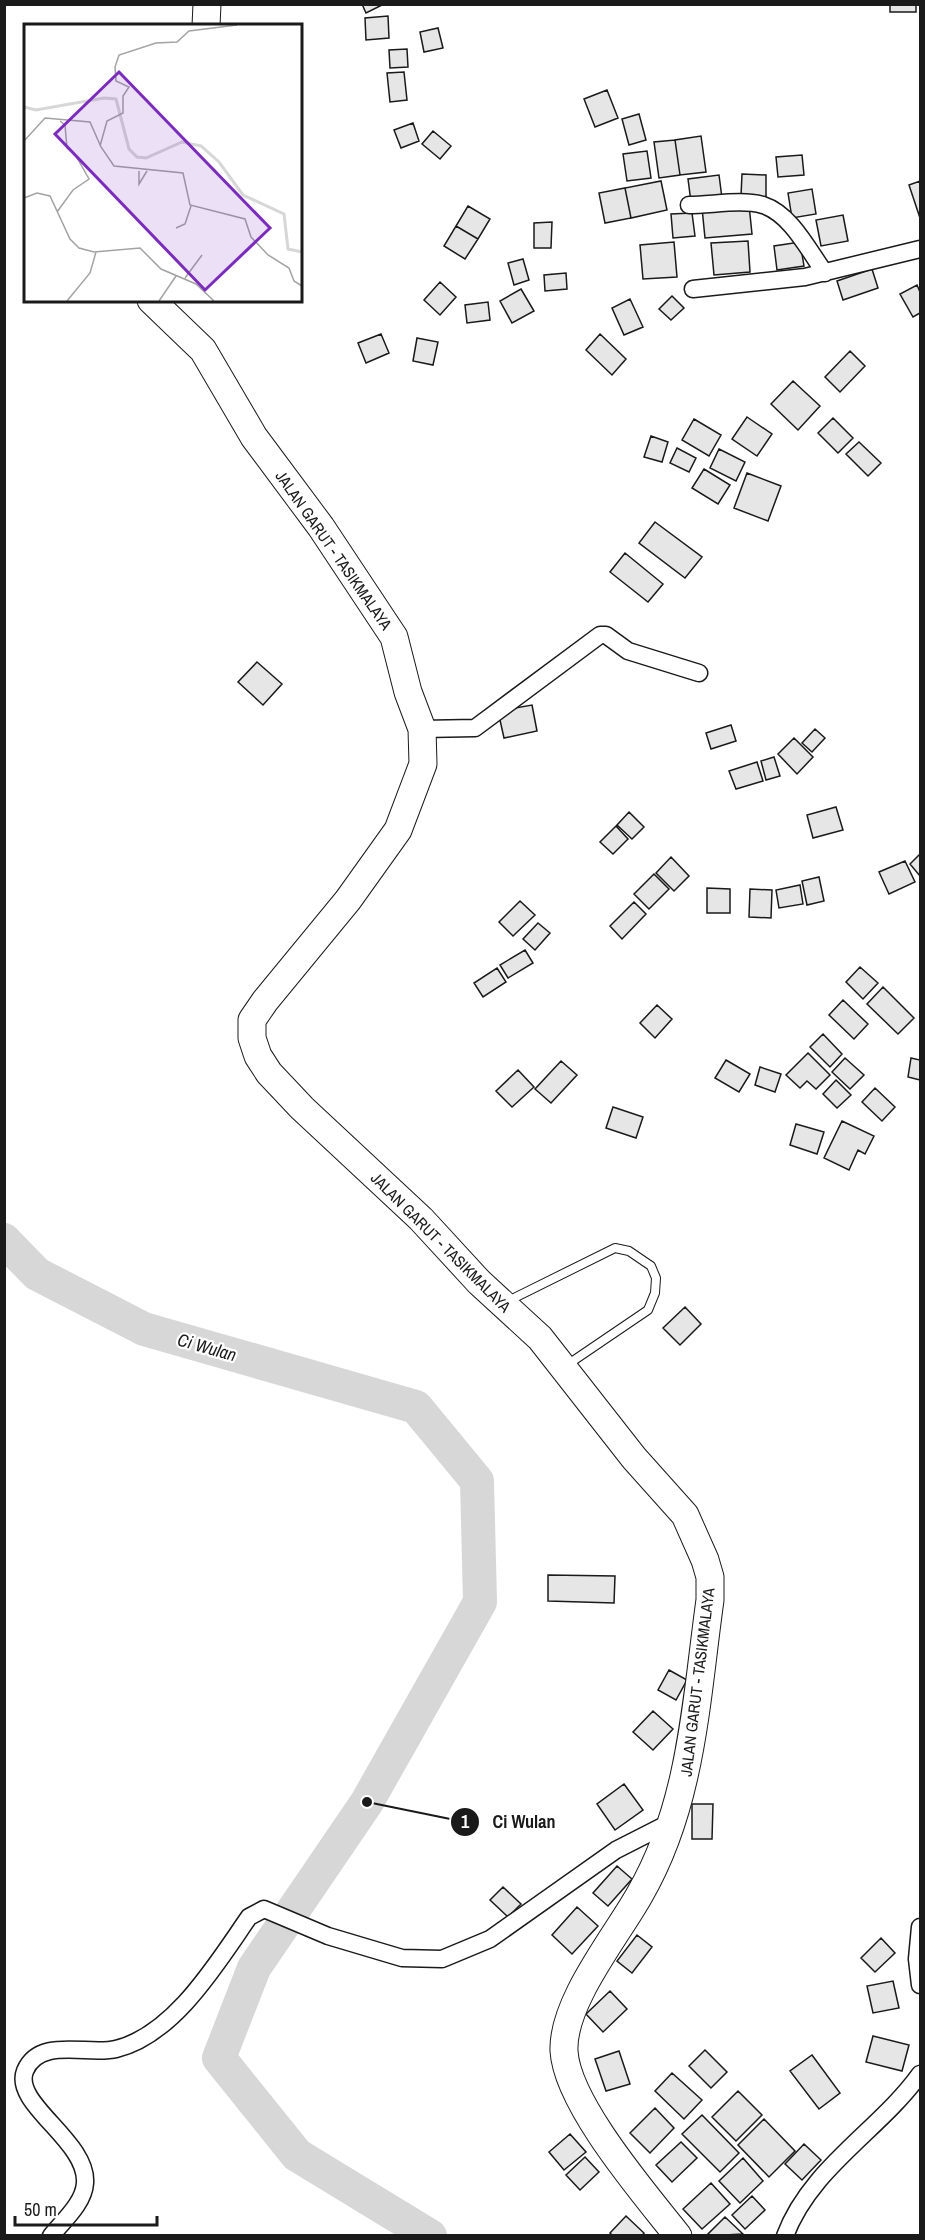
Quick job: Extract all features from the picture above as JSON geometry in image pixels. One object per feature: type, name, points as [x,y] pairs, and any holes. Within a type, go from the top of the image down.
[{"type":"main road","points":[[206,24],[207,4]]},
{"type":"main road","name":"JALAN GARUT - TASIKMALAYA","points":[[153,302],[202,350],[254,437],[321,527],[394,637],[408,692],[422,729],[423,764],[398,830],[348,900],[252,1020],[252,1038],[258,1056],[277,1082],[421,1219],[503,1304],[540,1338],[634,1458],[685,1515],[710,1577],[711,1600],[682,1790],[656,1864],[641,1894],[574,2003],[565,2031],[564,2054],[570,2076],[590,2116],[619,2162],[678,2235]]},
{"type":"street","points":[[689,205],[754,204],[771,209],[788,222],[825,273]]},
{"type":"street","points":[[693,289],[825,273],[921,249]]},
{"type":"street","points":[[422,729],[475,728],[600,635],[606,635],[628,651],[699,673]]},
{"type":"street","points":[[51,2235],[81,2197],[85,2182],[77,2155],[61,2132],[27,2096],[25,2070],[46,2052],[110,2050],[143,2037],[175,2015],[249,1917],[264,1909],[328,1936],[402,1958],[442,1959],[490,1939],[616,1850],[671,1822]]},
{"type":"street","points":[[921,1927],[917,1959],[921,1985]]},
{"type":"street","points":[[785,2235],[811,2189],[902,2100],[921,2074]]},
{"type":"lane","points":[[503,1304],[615,1248],[629,1251],[651,1266],[656,1278],[655,1293],[648,1310],[562,1369]]},
{"type":"building","points":[[362,4],[382,4],[382,5],[366,13]]},
{"type":"building","points":[[890,4],[916,4],[916,12],[890,12]]},
{"type":"building","points":[[388,16],[389,38],[366,40],[365,18]]},
{"type":"building","points":[[438,28],[443,48],[424,52],[420,32]]},
{"type":"building","points":[[407,49],[408,67],[390,68],[389,50]]},
{"type":"building","points":[[404,72],[407,100],[390,102],[387,73]]},
{"type":"building","points":[[607,90],[618,118],[595,127],[584,99]]},
{"type":"building","points":[[639,114],[646,140],[629,145],[622,119]]},
{"type":"building","points":[[413,123],[419,141],[401,148],[394,130]]},
{"type":"building","points":[[433,131],[451,146],[440,159],[422,144]]},
{"type":"building","points":[[701,136],[706,172],[680,175],[675,140]]},
{"type":"building","points":[[675,140],[680,175],[659,178],[654,142]]},
{"type":"building","points":[[647,151],[651,178],[627,181],[623,154]]},
{"type":"building","points":[[802,155],[804,175],[778,177],[776,157]]},
{"type":"building","points":[[742,174],[766,175],[766,197],[741,196]]},
{"type":"building","points":[[719,175],[722,198],[691,202],[688,179]]},
{"type":"building","points":[[661,181],[667,210],[631,218],[625,188]]},
{"type":"building","points":[[920,181],[920,218],[909,185]]},
{"type":"building","points":[[625,188],[631,218],[605,223],[599,193]]},
{"type":"building","points":[[812,189],[816,214],[792,218],[788,193]]},
{"type":"building","points":[[749,205],[752,234],[705,238],[702,208]]},
{"type":"building","points":[[468,206],[490,219],[478,239],[456,226]]},
{"type":"building","points":[[692,213],[695,236],[673,238],[671,214]]},
{"type":"building","points":[[843,215],[848,241],[821,246],[816,220]]},
{"type":"building","points":[[552,222],[551,248],[534,248],[534,223]]},
{"type":"building","points":[[456,226],[478,239],[465,259],[444,246]]},
{"type":"building","points":[[748,241],[750,272],[714,275],[711,243]]},
{"type":"building","points":[[674,242],[677,277],[643,279],[640,245]]},
{"type":"building","points":[[800,242],[804,266],[777,270],[774,246]]},
{"type":"building","points":[[523,259],[529,280],[514,285],[508,263]]},
{"type":"building","points":[[872,269],[878,288],[843,300],[837,281]]},
{"type":"building","points":[[566,273],[567,289],[545,291],[544,275]]},
{"type":"building","points":[[440,282],[456,297],[440,315],[424,300]]},
{"type":"building","points":[[917,285],[920,292],[920,313],[913,317],[900,294]]},
{"type":"building","points":[[521,289],[534,311],[512,323],[500,301]]},
{"type":"building","points":[[672,296],[684,308],[671,320],[659,309]]},
{"type":"building","points":[[630,299],[643,327],[624,335],[612,308]]},
{"type":"building","points":[[488,302],[490,320],[467,323],[465,305]]},
{"type":"building","points":[[381,334],[389,353],[366,363],[358,343]]},
{"type":"building","points":[[600,334],[626,359],[612,375],[586,350]]},
{"type":"building","points":[[417,338],[438,342],[433,365],[413,361]]},
{"type":"building","points":[[850,351],[865,366],[840,392],[825,377]]},
{"type":"building","points":[[793,381],[820,406],[798,430],[771,404]]},
{"type":"building","points":[[747,417],[772,434],[757,456],[732,439]]},
{"type":"building","points":[[833,418],[853,438],[838,453],[818,433]]},
{"type":"building","points":[[694,419],[721,435],[709,456],[682,440]]},
{"type":"building","points":[[651,436],[668,442],[662,462],[644,457]]},
{"type":"building","points":[[859,442],[881,463],[868,476],[846,454]]},
{"type":"building","points":[[677,448],[696,458],[689,472],[670,463]]},
{"type":"building","points":[[719,449],[745,462],[736,481],[710,468]]},
{"type":"building","points":[[704,469],[730,485],[718,504],[692,488]]},
{"type":"building","points":[[747,473],[781,486],[768,521],[734,508]]},
{"type":"building","points":[[655,522],[702,557],[685,578],[639,543]]},
{"type":"building","points":[[625,553],[663,584],[648,602],[610,572]]},
{"type":"building","points":[[257,662],[282,684],[263,705],[238,682]]},
{"type":"building","points":[[532,705],[537,731],[504,738],[498,711]]},
{"type":"building","points":[[731,725],[736,741],[711,749],[706,733]]},
{"type":"building","points":[[815,729],[825,738],[812,752],[802,743]]},
{"type":"building","points":[[794,738],[813,757],[797,774],[778,754]]},
{"type":"building","points":[[774,757],[780,776],[766,780],[761,761]]},
{"type":"building","points":[[757,762],[763,781],[736,789],[729,771]]},
{"type":"building","points":[[836,807],[843,830],[813,838],[807,815]]},
{"type":"building","points":[[629,812],[644,827],[632,839],[617,825]]},
{"type":"building","points":[[616,826],[628,839],[613,854],[600,842]]},
{"type":"building","points":[[920,854],[920,876],[910,864]]},
{"type":"building","points":[[671,857],[689,876],[674,891],[656,873]]},
{"type":"building","points":[[905,861],[915,882],[889,894],[879,872]]},
{"type":"building","points":[[654,874],[669,889],[649,909],[634,894]]},
{"type":"building","points":[[819,877],[824,901],[807,905],[802,881]]},
{"type":"building","points":[[800,885],[803,904],[779,908],[776,890]]},
{"type":"building","points":[[707,888],[730,889],[730,913],[707,913]]},
{"type":"building","points":[[750,889],[772,890],[771,918],[749,917]]},
{"type":"building","points":[[520,901],[535,915],[513,936],[499,922]]},
{"type":"building","points":[[634,902],[646,914],[622,939],[610,926]]},
{"type":"building","points":[[538,923],[550,933],[535,950],[523,939]]},
{"type":"building","points":[[525,950],[533,963],[508,978],[500,965]]},
{"type":"building","points":[[860,967],[878,983],[863,999],[846,982]]},
{"type":"building","points":[[497,968],[506,982],[483,997],[474,983]]},
{"type":"building","points":[[883,987],[914,1018],[898,1034],[867,1004]]},
{"type":"building","points":[[843,1000],[868,1024],[854,1039],[829,1015]]},
{"type":"building","points":[[657,1005],[672,1019],[655,1038],[640,1023]]},
{"type":"building","points":[[823,1034],[842,1054],[830,1067],[810,1047]]},
{"type":"building","points":[[808,1053],[830,1075],[816,1089],[807,1081],[800,1088],[786,1075]]},
{"type":"building","points":[[845,1058],[864,1075],[850,1089],[832,1072]]},
{"type":"building","points":[[911,1058],[920,1060],[920,1080],[908,1077]]},
{"type":"building","points":[[726,1060],[750,1074],[739,1092],[715,1078]]},
{"type":"building","points":[[561,1061],[577,1075],[551,1103],[535,1089]]},
{"type":"building","points":[[760,1067],[781,1074],[775,1092],[755,1085]]},
{"type":"building","points":[[518,1070],[534,1087],[512,1107],[496,1091]]},
{"type":"building","points":[[836,1080],[851,1095],[837,1108],[823,1094]]},
{"type":"building","points":[[875,1088],[895,1107],[882,1121],[862,1102]]},
{"type":"building","points":[[613,1107],[643,1117],[636,1138],[606,1128]]},
{"type":"building","points":[[842,1121],[874,1136],[865,1154],[858,1150],[849,1170],[824,1158]]},
{"type":"building","points":[[796,1124],[824,1132],[817,1154],[790,1145]]},
{"type":"building","points":[[685,1307],[701,1324],[680,1345],[663,1328]]},
{"type":"building","points":[[548,1575],[615,1576],[614,1603],[548,1601]]},
{"type":"building","points":[[669,1670],[687,1680],[676,1700],[658,1690]]},
{"type":"building","points":[[653,1711],[673,1729],[653,1750],[633,1732]]},
{"type":"building","points":[[624,1784],[643,1810],[615,1830],[597,1804]]},
{"type":"building","points":[[692,1804],[713,1804],[712,1839],[692,1839]]},
{"type":"building","points":[[617,1866],[632,1879],[608,1906],[593,1893]]},
{"type":"building","points":[[503,1887],[521,1904],[508,1917],[490,1900]]},
{"type":"building","points":[[577,1907],[598,1926],[572,1954],[552,1935]]},
{"type":"building","points":[[637,1935],[652,1947],[632,1973],[617,1961]]},
{"type":"building","points":[[881,1938],[895,1953],[875,1972],[861,1958]]},
{"type":"building","points":[[893,1981],[899,2008],[873,2013],[867,1986]]},
{"type":"building","points":[[610,1991],[627,2009],[603,2032],[586,2014]]},
{"type":"building","points":[[873,2036],[909,2045],[902,2071],[866,2062]]},
{"type":"building","points":[[705,2050],[727,2072],[711,2088],[689,2066]]},
{"type":"building","points":[[619,2051],[630,2084],[606,2091],[595,2059]]},
{"type":"building","points":[[812,2055],[840,2093],[819,2109],[790,2071]]},
{"type":"building","points":[[672,2073],[702,2100],[684,2119],[655,2091]]},
{"type":"building","points":[[738,2091],[762,2115],[736,2141],[712,2117]]},
{"type":"building","points":[[655,2108],[674,2128],[650,2153],[630,2133]]},
{"type":"building","points":[[702,2115],[739,2153],[720,2172],[682,2134]]},
{"type":"building","points":[[764,2119],[795,2151],[769,2177],[738,2145]]},
{"type":"building","points":[[570,2134],[586,2152],[564,2170],[549,2152]]},
{"type":"building","points":[[681,2142],[697,2158],[672,2182],[656,2165]]},
{"type":"building","points":[[804,2144],[821,2160],[802,2180],[785,2164]]},
{"type":"building","points":[[585,2157],[599,2172],[580,2190],[566,2175]]},
{"type":"building","points":[[743,2158],[763,2181],[740,2203],[719,2181]]},
{"type":"building","points":[[711,2183],[730,2204],[702,2229],[683,2209]]},
{"type":"building","points":[[752,2196],[765,2210],[745,2229],[732,2215]]},
{"type":"building","points":[[626,2216],[644,2233],[642,2236],[613,2236],[610,2233]]},
{"type":"building","points":[[725,2217],[743,2234],[706,2236]]},
{"type":"waterway","name":"Ci Wulan","points":[[4,1240],[37,1274],[144,1329],[416,1407],[477,1481],[480,1602],[367,1802],[254,1968],[219,2058],[297,2155],[430,2236]]},
{"type":"place","name":"Ci Wulan","points":[[367,1802]]}]
